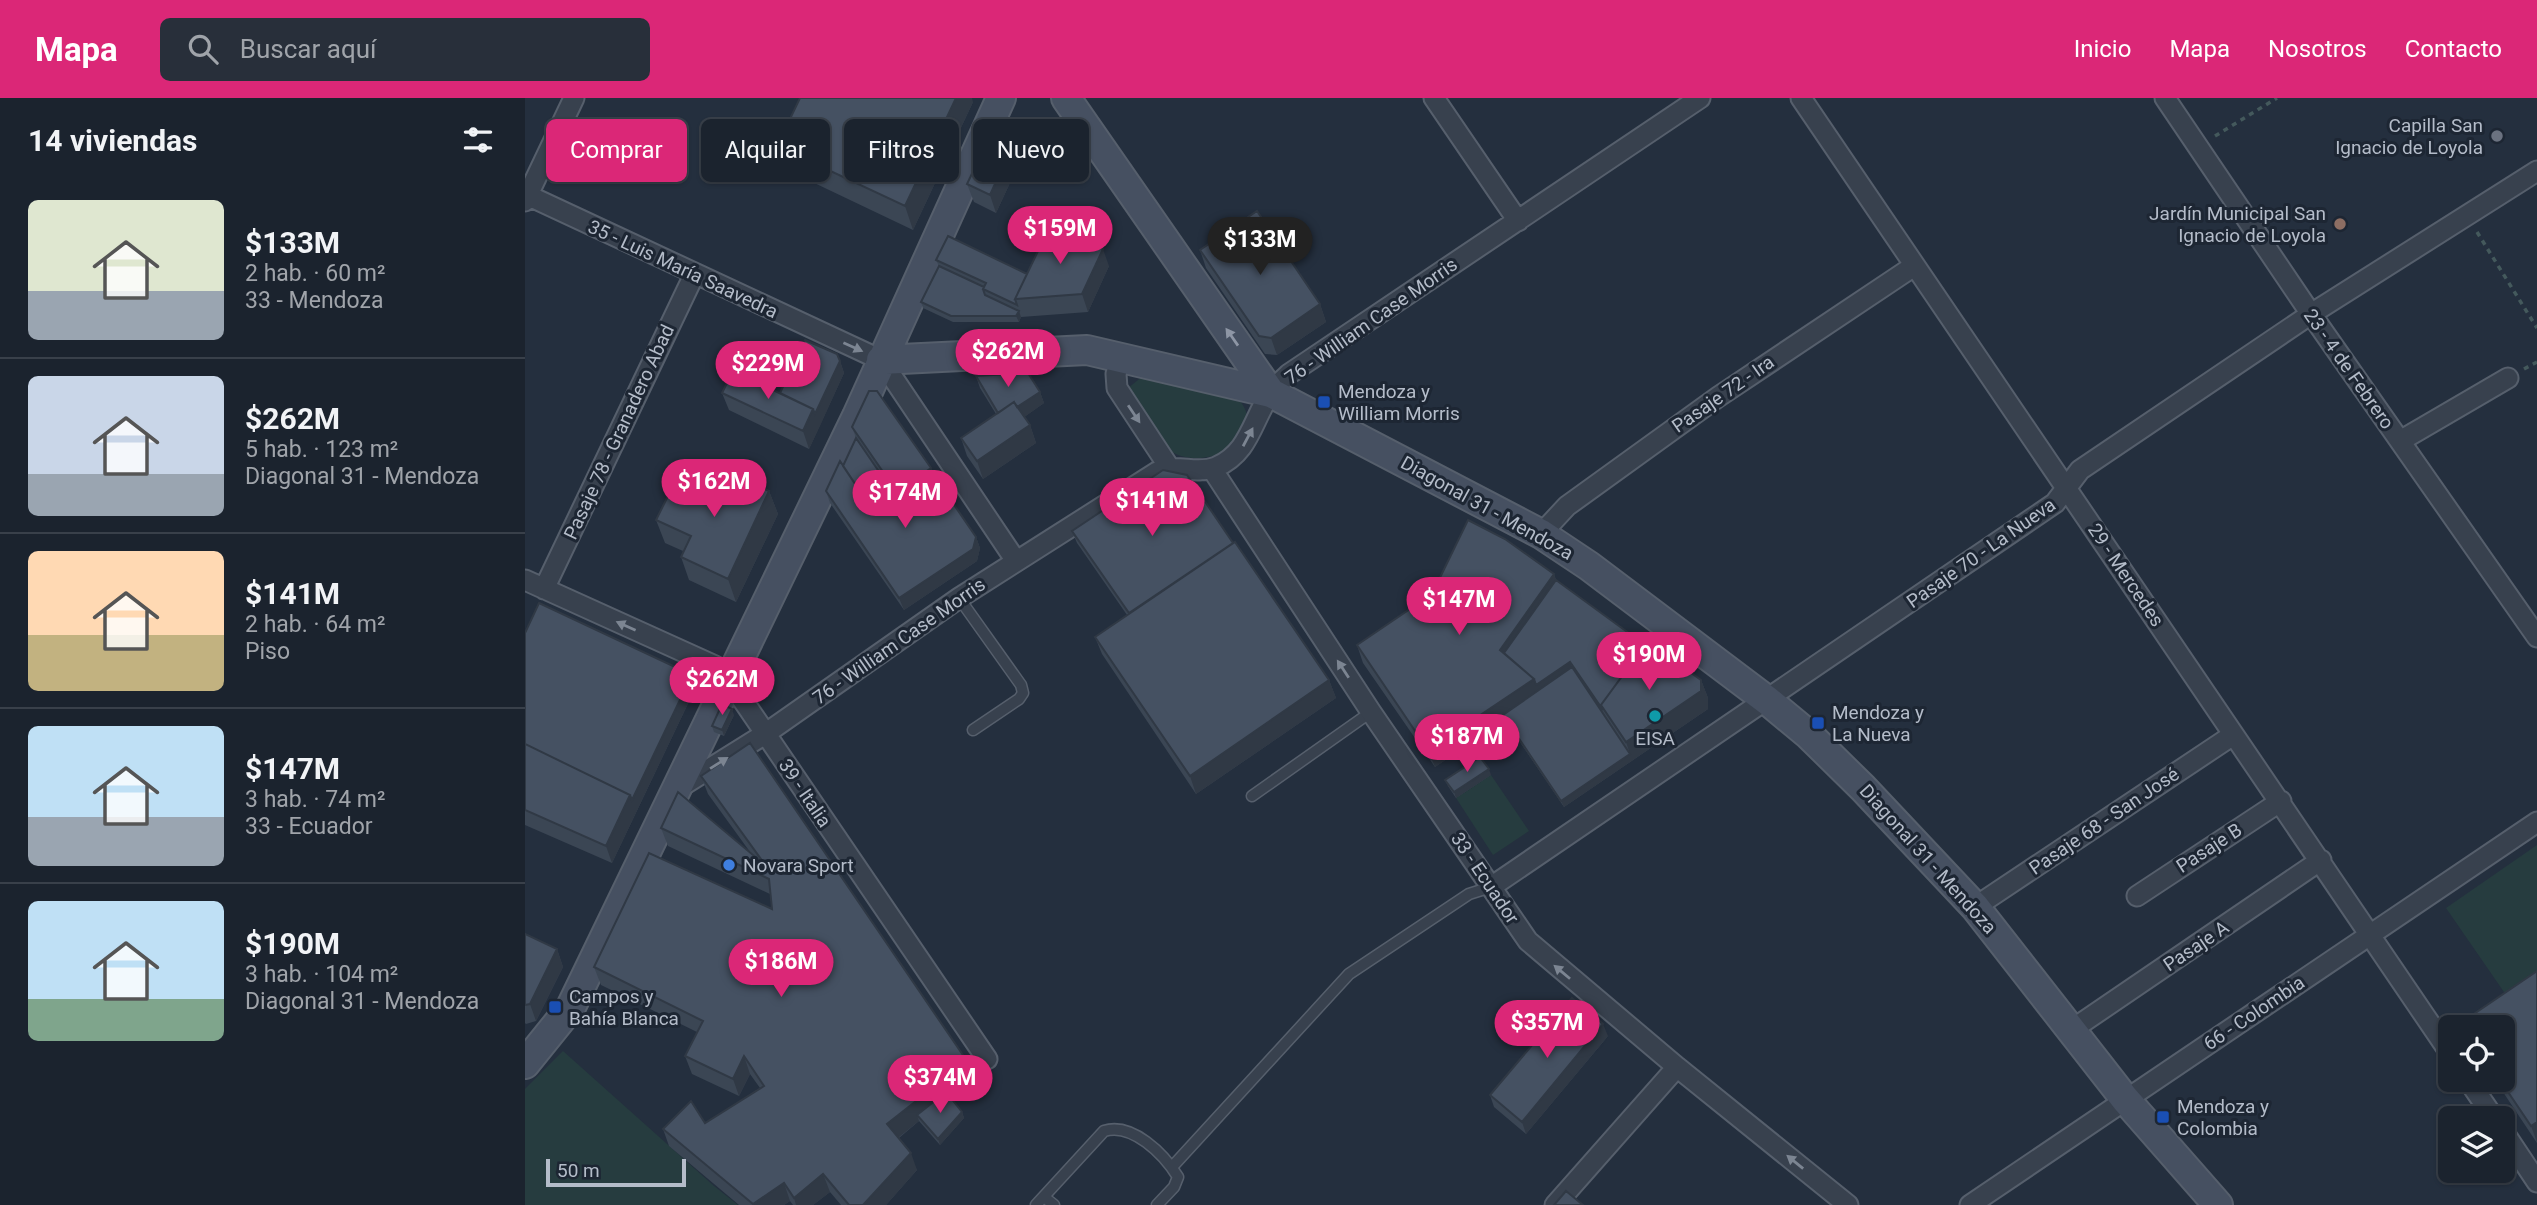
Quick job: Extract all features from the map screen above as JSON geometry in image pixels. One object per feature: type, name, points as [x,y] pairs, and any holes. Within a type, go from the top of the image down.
[{"type":"street","points":[[526,197],[574,98]]},
{"type":"street","points":[[528,1056],[571,1007],[857,416],[1002,98]]},
{"type":"street","points":[[1066,98],[1271,393]]},
{"type":"street","points":[[1434,98],[1518,221]]},
{"type":"street","name":"76 - William Case Morris","points":[[1212,469],[1243,449],[1271,393],[1289,374],[1700,98]]},
{"type":"street","name":"29 - Mercedes","points":[[1801,98],[2438,1035]]},
{"type":"street","name":"23 - 4 de Febrero","points":[[2165,98],[2311,314],[2537,637]]},
{"type":"street","name":"Pasaje 70 - La Nueva","points":[[1491,887],[1768,701],[2055,503],[2080,471],[2311,314],[2537,171]]},
{"type":"street","name":"35 - Luis María Saavedra","points":[[526,197],[881,360]]},
{"type":"street","name":"Pasaje 72 - Ira","points":[[1541,534],[1567,506],[1718,397],[1914,266]]},
{"type":"street","name":"Pasaje 78 - Granadero Abad","points":[[544,589],[694,275]]},
{"type":"street","name":"Diagonal 31 - Mendoza","points":[[881,360],[1070,349],[1121,357],[1271,393],[1541,534],[1600,574],[1768,701],[1809,735],[1854,779],[1976,907],[2125,1099],[2218,1205]]},
{"type":"street","points":[[1121,357],[1116,374],[1117,388],[1169,467],[1212,469]]},
{"type":"street","points":[[881,360],[1016,561]]},
{"type":"street","points":[[2399,441],[2508,378]]},
{"type":"street","name":"76 - William Case Morris","points":[[674,792],[765,734],[959,598],[1169,467]]},
{"type":"street","name":"33 - Ecuador","points":[[1212,469],[1371,712],[1528,941],[1540,954],[1848,1205]]},
{"type":"street","name":"39 - Italia","points":[[525,580],[715,666],[729,680],[987,1059]]},
{"type":"street","name":"Pasaje 68 - San José","points":[[1976,907],[2233,735]]},
{"type":"street","name":"Pasaje B","points":[[2137,896],[2281,801]]},
{"type":"street","name":"66 - Colombia","points":[[1970,1205],[2537,821]]},
{"type":"street","name":"Pasaje A","points":[[2070,1031],[2321,860]]},
{"type":"street","points":[[1555,1205],[1677,1067]]},
{"type":"street","points":[[2515,1149],[2537,1181]]},
{"type":"lane","points":[[959,598],[1021,685],[1023,693],[1019,699],[973,730]]},
{"type":"lane","points":[[1252,796],[1371,712]]},
{"type":"lane","points":[[1172,1167],[1349,974],[1469,894],[1491,887]]},
{"type":"lane","points":[[1036,1205],[1104,1131],[1116,1127],[1129,1130],[1172,1167],[1178,1177],[1174,1188],[1157,1205]]},
{"type":"lane","points":[[1044,1196],[1054,1205]]},
{"type":"path","points":[[2215,136],[2277,98]]},
{"type":"path","points":[[2467,215],[2537,328]]},
{"type":"green space","points":[[1143,376],[1239,400],[1247,414],[1247,428],[1240,440],[1214,456],[1181,456],[1161,443],[1128,388]]},
{"type":"green space","points":[[1491,775],[1529,831],[1493,855],[1456,798]]},
{"type":"green space","points":[[2537,845],[2537,993],[2515,1008],[2446,908]]},
{"type":"green space","points":[[563,1051],[738,1205],[525,1205],[525,1089]]},
{"type":"building","points":[[800,98],[956,98],[946,119],[844,119],[844,177],[830,171],[830,119],[790,119]]},
{"type":"building","points":[[973,171],[973,182],[996,182],[990,195],[967,184]]},
{"type":"building","points":[[854,182],[916,182],[905,206]]},
{"type":"building","points":[[1257,211],[1320,304],[1271,338],[1259,336],[1200,250]]},
{"type":"building","points":[[1051,224],[1103,249],[1082,294],[1015,299]]},
{"type":"building","points":[[948,236],[1027,274],[1015,299],[1017,305],[983,289],[986,283],[936,260]]},
{"type":"building","points":[[939,266],[984,287],[985,295],[1019,311],[1016,316],[951,316],[921,302]]},
{"type":"building","points":[[805,340],[837,354],[840,361],[815,414],[813,409],[780,393]]},
{"type":"building","points":[[733,371],[813,409],[803,431],[722,393]]},
{"type":"building","points":[[1028,373],[1040,392],[1017,407],[1014,402],[998,413],[976,376]]},
{"type":"building","points":[[869,391],[877,391],[931,468],[897,492],[852,427]]},
{"type":"building","points":[[1014,402],[1030,425],[977,461],[961,438]]},
{"type":"building","points":[[856,438],[884,479],[873,487],[884,503],[895,495],[897,498],[875,514],[843,466]]},
{"type":"building","points":[[840,461],[875,514],[933,474],[976,537],[973,549],[899,598],[826,491]]},
{"type":"building","points":[[722,469],[769,491],[728,579],[681,557],[691,536],[656,520],[678,476],[712,491]]},
{"type":"building","points":[[1163,470],[1187,475],[1233,543],[1129,613],[1072,531]]},
{"type":"building","points":[[1468,520],[1505,539],[1554,574],[1500,650],[1534,679],[1428,750],[1357,645],[1432,594]]},
{"type":"building","points":[[1235,542],[1329,680],[1190,776],[1095,637]]},
{"type":"building","points":[[1556,580],[1645,645],[1601,705],[1603,710],[1570,662],[1536,685],[1534,679],[1504,653]]},
{"type":"building","points":[[539,603],[688,673],[690,679],[632,800],[630,795],[525,744],[525,633]]},
{"type":"building","name":"EISA","points":[[1647,642],[1701,680],[1701,691],[1626,742],[1601,705]]},
{"type":"building","points":[[1572,667],[1630,754],[1561,801],[1503,715]]},
{"type":"building","points":[[722,704],[732,709],[722,730],[712,726]]},
{"type":"building","points":[[750,743],[967,1061],[887,1124],[911,1153],[863,1205],[849,1205],[823,1174],[794,1198],[784,1183],[753,1204],[663,1129],[691,1101],[705,1123],[764,1086],[744,1056],[733,1079],[685,1056],[703,1021],[594,967],[649,853],[772,909],[769,879],[661,828],[678,792],[766,866],[701,776]]},
{"type":"building","points":[[525,744],[630,795],[606,846],[525,810]]},
{"type":"building","points":[[1480,757],[1489,769],[1454,792],[1445,780]]},
{"type":"building","points":[[525,934],[557,949],[530,1004],[525,1005]]},
{"type":"building","points":[[2537,971],[2537,1122],[2531,1126],[2508,1092],[2515,1092],[2515,1015],[2472,1015]]},
{"type":"building","points":[[1572,998],[1603,1024],[1522,1122],[1490,1095]]},
{"type":"building","points":[[946,1092],[962,1112],[938,1139],[917,1115]]},
{"type":"building","points":[[1566,1191],[1583,1205],[1554,1205]]},
{"type":"place","name":"Capilla San Ignacio de Loyola","points":[[2497,136]]},
{"type":"place","name":"Jardín Municipal San Ignacio de Loyola","points":[[2340,224]]},
{"type":"place","name":"Mendoza y William Morris","points":[[1324,402]]},
{"type":"place","name":"EISA","points":[[1655,716]]},
{"type":"place","name":"Mendoza y La Nueva","points":[[1818,723]]},
{"type":"place","name":"Novara Sport","points":[[729,865]]},
{"type":"place","name":"Campos y Bahía Blanca","points":[[555,1007]]},
{"type":"place","name":"Mendoza y Colombia","points":[[2163,1117]]}]
